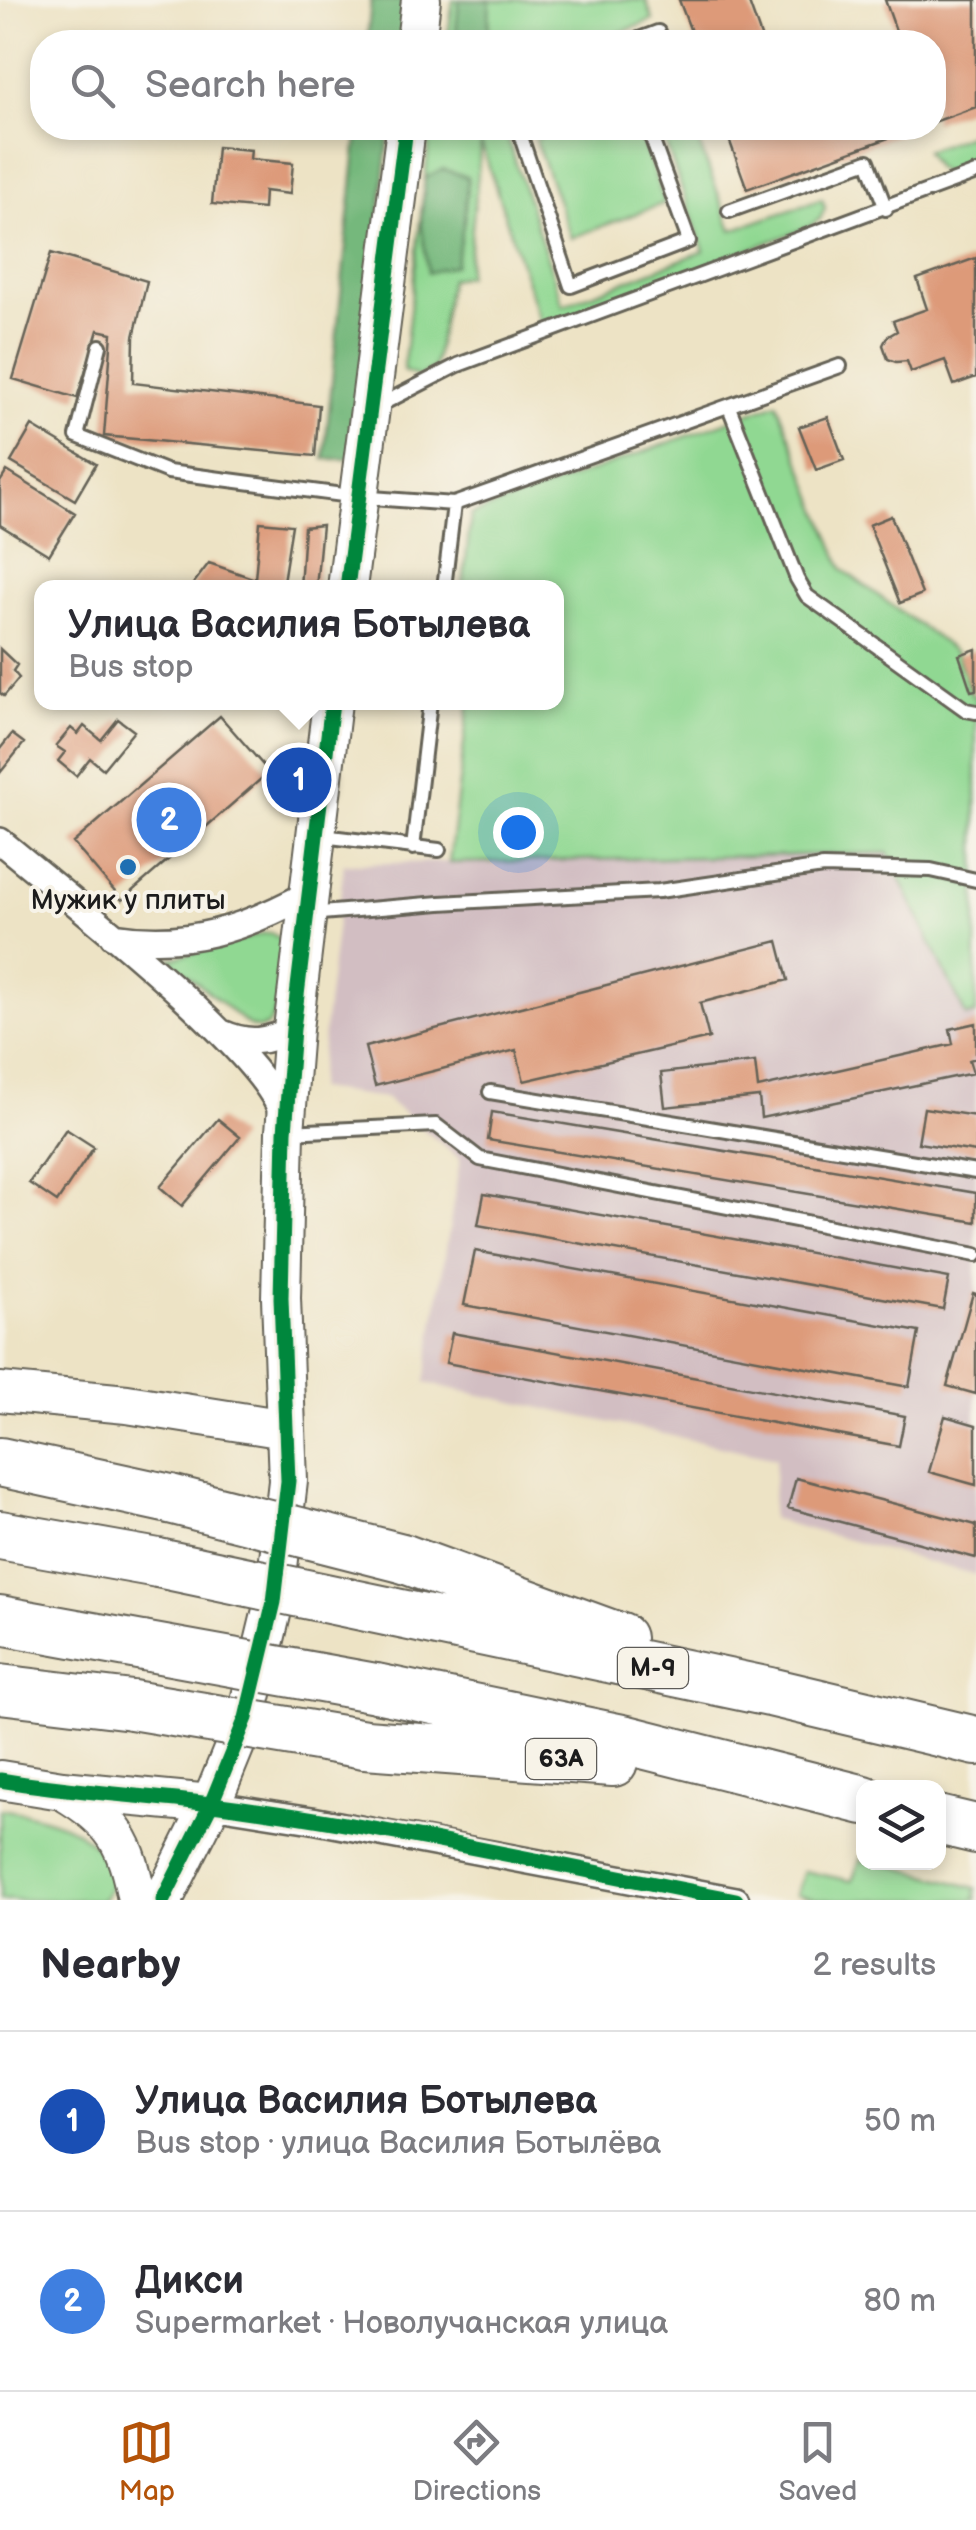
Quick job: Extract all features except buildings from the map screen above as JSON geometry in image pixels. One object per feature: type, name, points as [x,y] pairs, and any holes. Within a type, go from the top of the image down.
[{"type":"highway","points":[[0,1462],[170,1499],[402,1558],[770,1692]]},
{"type":"highway","name":"М-9","points":[[0,1535],[392,1612],[770,1692],[976,1741]]},
{"type":"highway","points":[[0,1620],[376,1688],[627,1740],[856,1798]]},
{"type":"highway","name":"63A","points":[[0,1689],[365,1744],[756,1773]]},
{"type":"highway","points":[[946,1822],[976,1829]]},
{"type":"street","points":[[417,30],[420,0]]},
{"type":"street","points":[[348,580],[409,140]]},
{"type":"street","points":[[163,1900],[211,1804],[246,1718],[274,1602],[288,1481],[281,1298],[285,1132],[293,1029],[331,710]]},
{"type":"street","points":[[0,840],[222,1033],[273,1092],[281,1108],[285,1132]]},
{"type":"street","points":[[113,936],[147,942],[230,930],[307,904]]},
{"type":"street","points":[[222,1033],[240,1041],[256,1042],[293,1029]]},
{"type":"street","points":[[0,1392],[127,1404],[285,1429]]},
{"type":"street","points":[[0,1780],[211,1804],[312,1820],[736,1900]]},
{"type":"street","points":[[62,1790],[108,1822],[124,1845],[137,1900]]},
{"type":"lane","points":[[522,140],[571,286],[689,241],[652,140]]},
{"type":"lane","points":[[729,211],[868,161],[886,209]]},
{"type":"lane","points":[[371,410],[458,365],[976,173]]},
{"type":"lane","points":[[100,346],[77,436],[168,472],[454,504],[840,366]]},
{"type":"lane","points":[[729,407],[796,578],[808,596],[966,710],[976,712]]},
{"type":"lane","points":[[445,580],[454,504]]},
{"type":"lane","points":[[413,848],[429,710]]},
{"type":"lane","points":[[315,835],[438,850]]},
{"type":"lane","points":[[307,904],[659,891],[822,867],[930,870],[976,880]]},
{"type":"lane","points":[[490,1092],[976,1172]]},
{"type":"lane","points":[[285,1132],[436,1126],[480,1160],[976,1254]]},
{"type":"shaded area","points":[[888,853],[966,1016],[976,1014],[976,1575],[771,1519],[776,1458],[425,1383],[460,1159],[385,1098],[317,1089],[344,864]]},
{"type":"green space","points":[[371,0],[406,0],[402,30],[368,30]]},
{"type":"green space","points":[[453,0],[646,0],[653,20],[627,30],[449,30]]},
{"type":"green space","points":[[459,0],[490,0],[489,30],[456,30]]},
{"type":"green space","points":[[976,132],[976,163],[947,174],[936,168],[925,151]]},
{"type":"green space","points":[[357,140],[389,140],[351,459],[324,459]]},
{"type":"green space","points":[[508,140],[563,305],[704,251],[664,140],[698,140],[732,230],[822,199],[825,208],[820,219],[809,227],[542,327],[481,143],[467,276],[450,279],[434,368],[419,377],[403,371],[429,143]]},
{"type":"green space","points":[[535,140],[642,140],[665,203],[571,238]]},
{"type":"green space","points":[[443,169],[468,177],[464,222],[455,265],[428,273],[421,221],[425,178]]},
{"type":"green space","points":[[777,403],[843,570],[956,652],[972,696],[976,696],[976,1014],[966,1016],[888,853],[449,863],[468,710],[564,710],[564,580],[464,580],[471,515]]},
{"type":"green space","points":[[265,933],[282,940],[283,959],[274,1013],[263,1028],[249,1026],[169,959]]},
{"type":"green space","points":[[0,1809],[54,1821],[84,1836],[106,1862],[114,1880],[103,1900],[0,1900]]},
{"type":"green space","points":[[856,1870],[908,1870],[976,1888],[976,1900],[818,1900],[796,1894],[804,1871],[852,1881]]},
{"type":"cycle path","points":[[348,580],[404,140]]},
{"type":"cycle path","points":[[163,1900],[211,1804],[246,1718],[274,1602],[288,1481],[281,1298],[285,1132],[293,1029],[331,710]]},
{"type":"cycle path","points":[[0,1780],[212,1804],[343,1824],[736,1900]]},
{"type":"place","name":"Улица Василия Ботылева","points":[[299,780]]},
{"type":"place","name":"Дикси","points":[[169,820]]},
{"type":"place","name":"Мужик у плиты","points":[[128,867]]}]
